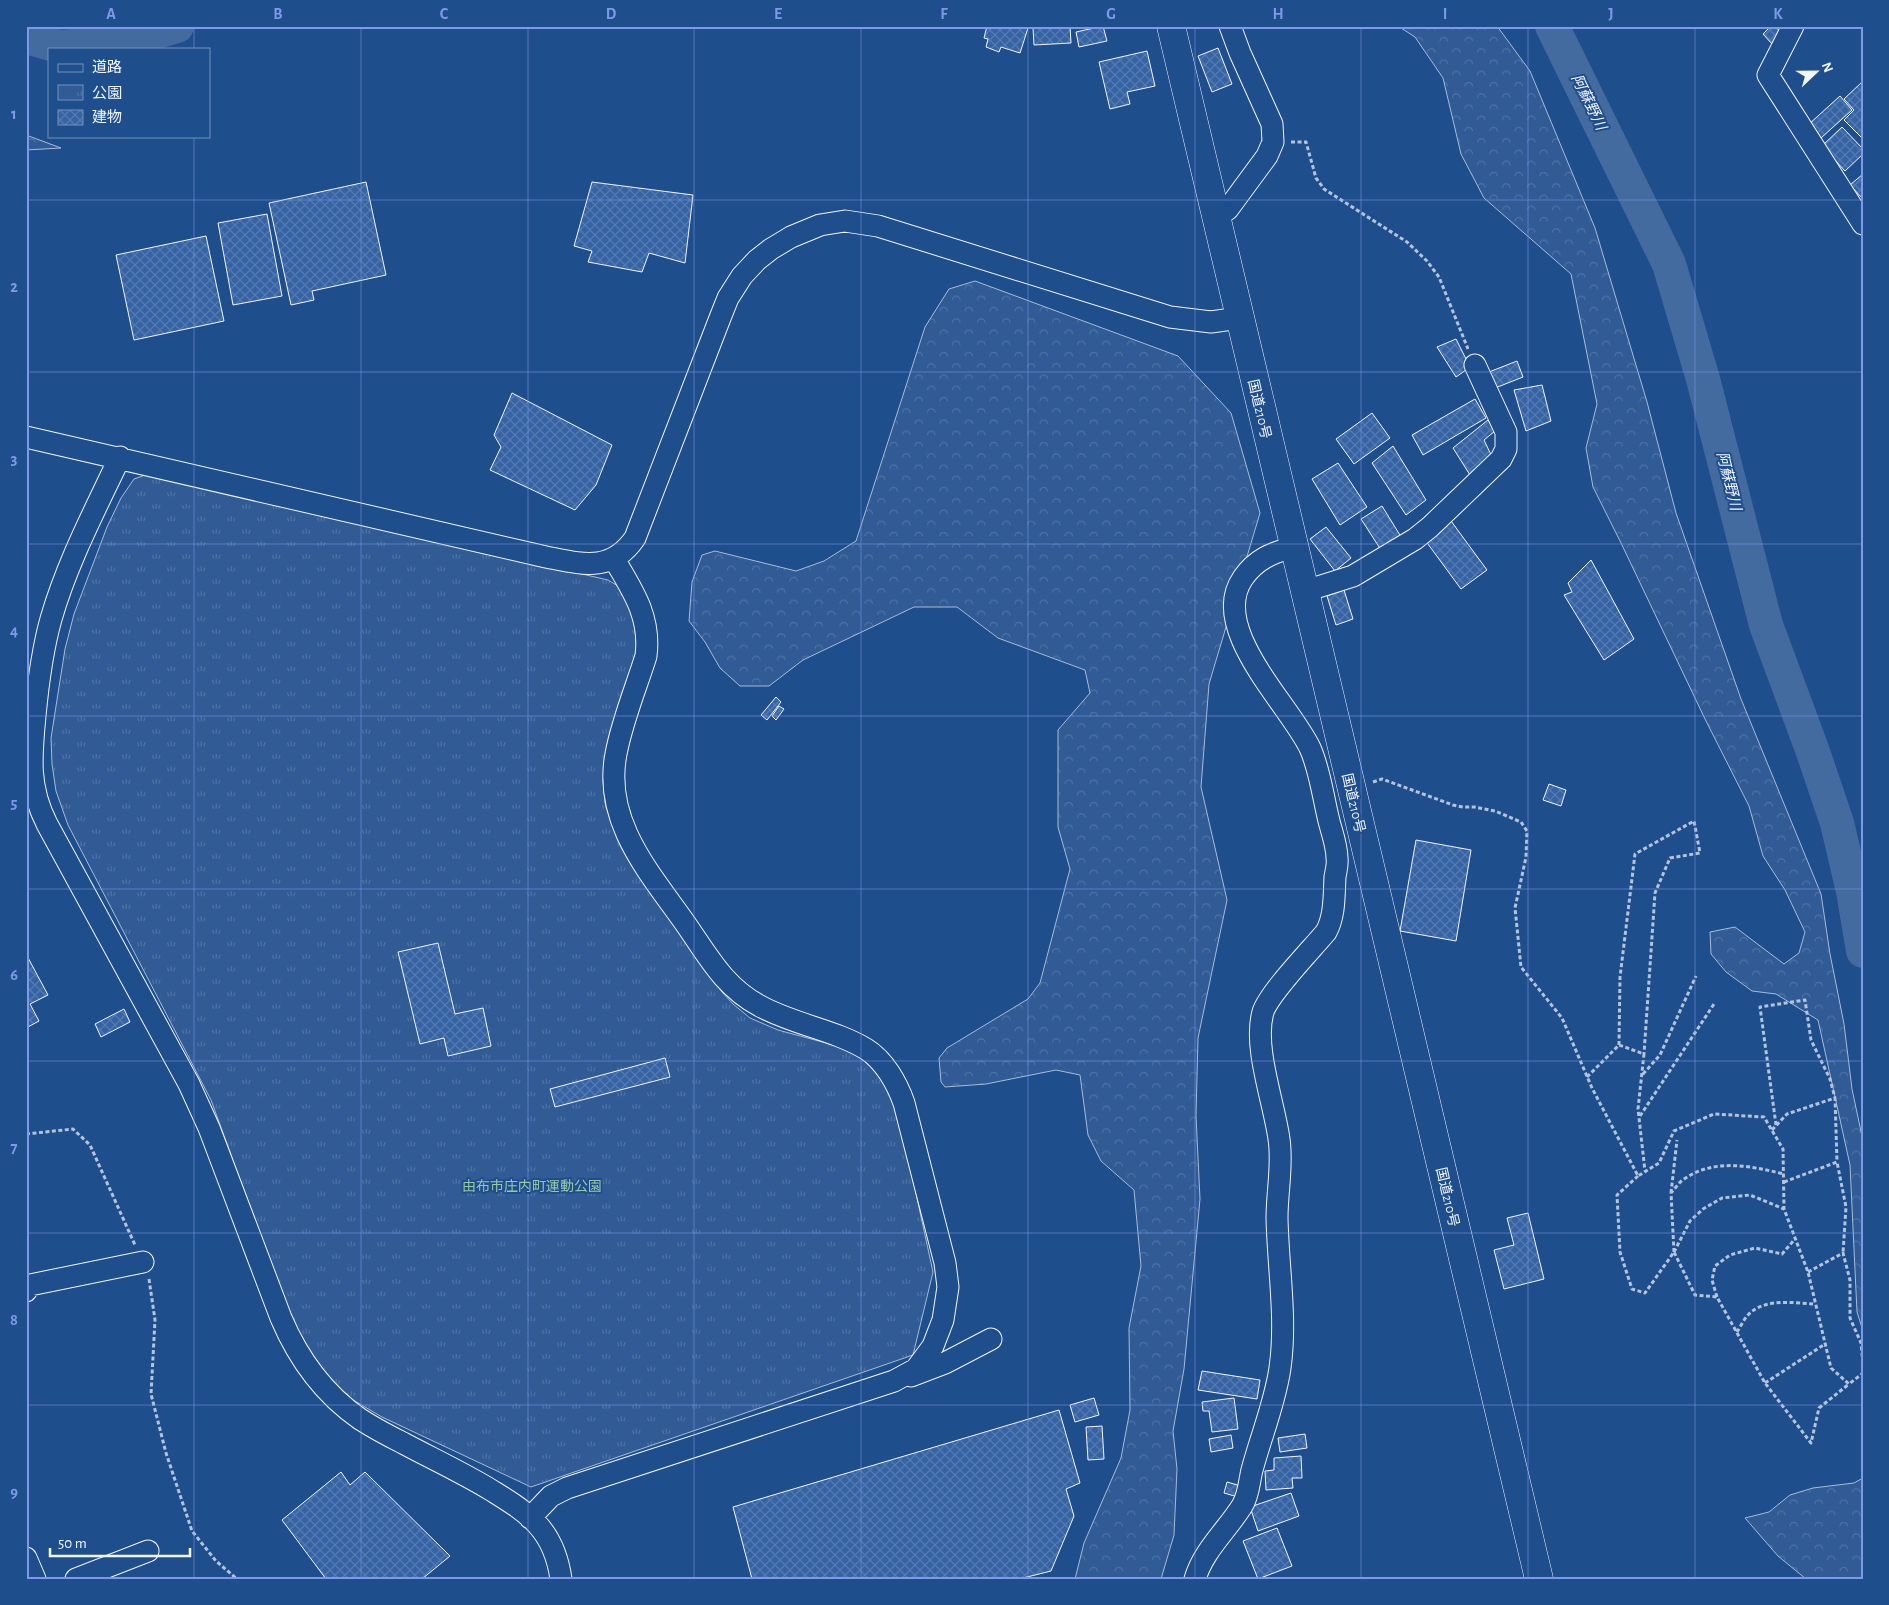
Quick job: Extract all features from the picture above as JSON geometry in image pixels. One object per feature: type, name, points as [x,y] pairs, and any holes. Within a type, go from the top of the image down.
[{"type":"highway","name":"国道210号","points":[[1171,26],[1350,788],[1539,1579]]},
{"type":"street","points":[[1215,218],[1228,209],[1267,156],[1273,142],[1272,124],[1230,26]]},
{"type":"street","points":[[1793,26],[1768,75],[1863,224]]},
{"type":"street","points":[[26,437],[120,457],[546,557],[590,564],[614,559],[628,548],[635,538],[720,318],[737,283],[764,254],[791,237],[820,225],[845,221],[878,226],[1170,317],[1211,322],[1239,318]]},
{"type":"street","points":[[1303,589],[1318,587],[1353,576],[1415,539],[1501,459],[1506,449],[1506,432],[1475,365]]},
{"type":"street","points":[[120,457],[66,573],[51,619],[41,663],[32,743],[32,775],[37,802],[47,824],[189,1084],[209,1128],[281,1318],[289,1337],[306,1364],[332,1394],[360,1419],[478,1482],[513,1504],[530,1518],[537,1524],[551,1545],[556,1556],[561,1579]]},
{"type":"street","points":[[1195,1579],[1221,1534],[1242,1506],[1248,1492],[1252,1470],[1275,1395],[1282,1352],[1277,1211],[1281,1159],[1280,1139],[1263,1056],[1262,1020],[1271,997],[1326,932],[1333,912],[1337,858],[1314,759],[1303,736],[1256,667],[1235,617],[1235,594],[1239,584],[1251,567],[1269,554],[1293,547]]},
{"type":"street","points":[[614,559],[644,614],[648,643],[646,656],[615,756],[614,783],[618,814],[627,837],[641,861],[732,987],[763,1008],[867,1049],[893,1079],[904,1103],[945,1263],[947,1292],[946,1309],[938,1334],[928,1355],[916,1369],[894,1382]]},
{"type":"street","points":[[26,1291],[30,1286],[143,1262]]},
{"type":"street","points":[[530,1518],[551,1496],[567,1488],[894,1382],[945,1363],[991,1339]]},
{"type":"street","points":[[76,1579],[148,1551]]},
{"type":"street","points":[[26,1558],[35,1579]]},
{"type":"path","points":[[1273,142],[1306,142],[1316,178],[1324,189],[1407,242],[1427,261],[1439,278],[1475,365]]},
{"type":"path","points":[[1350,788],[1382,779],[1454,805],[1495,812],[1521,822],[1527,831],[1526,857],[1516,908],[1521,967],[1562,1018],[1587,1077],[1638,1176]]},
{"type":"path","points":[[1587,1077],[1619,1045],[1620,978],[1635,854],[1694,821],[1700,853],[1670,858],[1654,893],[1639,1117],[1646,1171]]},
{"type":"path","points":[[1642,1075],[1660,1055],[1696,976]]},
{"type":"path","points":[[1776,1125],[1760,1007],[1805,1000],[1811,1040],[1830,1079],[1836,1098],[1837,1162],[1846,1207],[1843,1253],[1850,1280],[1850,1318],[1861,1343],[1863,1364]]},
{"type":"path","points":[[1639,1117],[1714,1004]]},
{"type":"path","points":[[1619,1045],[1644,1054]]},
{"type":"path","points":[[1772,1130],[1787,1114],[1836,1098]]},
{"type":"path","points":[[1784,1210],[1750,1195],[1722,1198],[1702,1209],[1690,1221],[1674,1252],[1645,1293],[1632,1289],[1620,1252],[1617,1195],[1638,1176],[1659,1162],[1674,1131],[1714,1114],[1764,1117],[1784,1149],[1784,1210],[1808,1272],[1831,1368],[1849,1384]]},
{"type":"path","points":[[26,1134],[74,1129],[90,1145],[143,1262],[151,1286],[155,1320],[150,1394],[166,1453],[192,1531],[216,1561],[236,1579]]},
{"type":"path","points":[[1677,1140],[1671,1194],[1674,1252],[1695,1295],[1717,1297]]},
{"type":"path","points":[[1784,1182],[1837,1162]]},
{"type":"path","points":[[1671,1194],[1683,1179],[1724,1164],[1749,1166],[1784,1174]]},
{"type":"path","points":[[1795,1239],[1782,1254],[1755,1248],[1730,1255],[1715,1266],[1712,1280],[1717,1297],[1765,1383],[1811,1443],[1819,1408],[1863,1373]]},
{"type":"path","points":[[1808,1272],[1843,1253]]},
{"type":"path","points":[[1737,1332],[1749,1313],[1762,1305],[1787,1302],[1815,1304]]},
{"type":"path","points":[[1765,1383],[1825,1344]]},
{"type":"green space","points":[[1398,26],[1497,26],[1530,71],[1595,228],[1647,402],[1676,513],[1741,699],[1821,894],[1830,954],[1844,1024],[1852,1089],[1863,1141],[1863,1331],[1857,1312],[1850,1165],[1818,1020],[1776,994],[1752,991],[1726,972],[1711,954],[1710,932],[1735,927],[1784,964],[1799,953],[1805,932],[1785,890],[1763,856],[1749,806],[1593,487],[1586,448],[1597,404],[1571,274],[1484,198],[1461,154],[1443,78],[1415,37]]},
{"type":"green space","points":[[26,135],[61,148],[26,150]]},
{"type":"green space","points":[[975,281],[1178,356],[1231,413],[1260,513],[1209,684],[1201,787],[1227,900],[1198,1038],[1196,1116],[1200,1199],[1184,1369],[1173,1431],[1177,1469],[1174,1535],[1161,1579],[1075,1579],[1084,1543],[1121,1458],[1130,1410],[1129,1328],[1141,1266],[1134,1190],[1101,1161],[1088,1135],[1080,1075],[1056,1070],[986,1084],[945,1087],[941,1082],[939,1058],[947,1048],[1028,999],[1040,983],[1070,869],[1058,827],[1058,730],[1090,693],[1085,670],[998,638],[957,607],[914,607],[803,660],[769,686],[740,686],[720,668],[705,642],[689,621],[692,582],[702,555],[715,551],[796,571],[824,561],[856,541],[925,327],[949,289]]},
{"type":"green space","name":"由布市庄内町運動公園","points":[[148,474],[608,580],[618,586],[634,610],[637,653],[611,731],[605,758],[603,781],[605,803],[612,825],[624,849],[722,992],[733,1004],[750,1018],[778,1030],[852,1050],[870,1066],[887,1087],[897,1106],[933,1272],[913,1355],[531,1487],[382,1417],[353,1400],[330,1379],[311,1356],[294,1327],[211,1100],[68,825],[56,791],[51,738],[65,649],[74,614],[107,527],[121,498],[134,479]]},
{"type":"green space","points":[[1863,1478],[1863,1579],[1806,1579],[1778,1556],[1745,1518],[1769,1512],[1790,1495],[1813,1488],[1854,1483]]},
{"type":"building","points":[[987,26],[1023,26],[1028,28],[1020,53],[1001,47],[999,52],[986,47],[988,39],[984,38]]},
{"type":"building","points":[[1070,26],[1071,43],[1034,45],[1033,28]]},
{"type":"building","points":[[1103,26],[1107,41],[1079,47],[1076,32]]},
{"type":"building","points":[[1771,26],[1775,26],[1782,34],[1772,44],[1763,34]]},
{"type":"building","points":[[1218,48],[1232,84],[1212,92],[1198,56]]},
{"type":"building","points":[[1147,51],[1155,86],[1127,92],[1130,104],[1110,109],[1099,62]]},
{"type":"building","points":[[1862,82],[1863,139],[1844,120],[1854,110],[1844,99]]},
{"type":"building","points":[[1840,96],[1852,110],[1821,138],[1808,125]]},
{"type":"building","points":[[1842,127],[1863,149],[1863,154],[1845,171],[1822,146]]},
{"type":"building","points":[[1863,174],[1863,199],[1850,185]]},
{"type":"building","points":[[366,182],[386,275],[312,291],[314,300],[291,305],[269,203]]},
{"type":"building","points":[[592,182],[693,195],[685,263],[649,253],[642,272],[588,262],[592,251],[574,246]]},
{"type":"building","points":[[267,214],[282,296],[233,305],[218,223]]},
{"type":"building","points":[[206,236],[224,321],[134,340],[116,255]]},
{"type":"building","points":[[1456,339],[1470,367],[1456,377],[1437,347]]},
{"type":"building","points":[[1517,361],[1523,377],[1490,390],[1484,374]]},
{"type":"building","points":[[1542,385],[1551,421],[1526,431],[1514,390]]},
{"type":"building","points":[[512,393],[612,445],[596,485],[575,510],[490,470],[501,447],[494,435]]},
{"type":"building","points":[[1475,399],[1486,418],[1423,455],[1412,435]]},
{"type":"building","points":[[1372,413],[1390,438],[1354,464],[1336,439]]},
{"type":"building","points":[[1488,420],[1495,431],[1484,440],[1494,461],[1470,475],[1453,448]]},
{"type":"building","points":[[1393,446],[1426,500],[1406,515],[1372,463]]},
{"type":"building","points":[[1338,463],[1367,507],[1340,525],[1312,479]]},
{"type":"building","points":[[1382,506],[1403,540],[1383,553],[1361,519]]},
{"type":"building","points":[[1451,521],[1487,570],[1461,589],[1425,540]]},
{"type":"building","points":[[1326,527],[1351,558],[1335,571],[1310,539]]},
{"type":"building","points":[[1591,560],[1634,639],[1604,660],[1564,595],[1572,592],[1568,583]]},
{"type":"building","points":[[1344,590],[1353,619],[1336,625],[1327,596]]},
{"type":"building","points":[[776,697],[781,702],[767,720],[761,715]]},
{"type":"building","points":[[779,706],[784,709],[776,720],[772,716]]},
{"type":"building","points":[[1549,784],[1566,790],[1561,806],[1543,800]]},
{"type":"building","points":[[1416,840],[1471,850],[1456,941],[1400,931]]},
{"type":"building","points":[[438,943],[455,1014],[483,1008],[491,1046],[448,1056],[444,1038],[420,1044],[398,952]]},
{"type":"building","points":[[26,954],[48,995],[30,1004],[39,1021],[26,1028]]},
{"type":"building","points":[[124,1009],[130,1022],[101,1037],[95,1024]]},
{"type":"building","points":[[665,1058],[670,1077],[555,1107],[550,1089]]},
{"type":"building","points":[[1528,1213],[1544,1279],[1504,1289],[1494,1250],[1514,1245],[1507,1218]]},
{"type":"building","points":[[1202,1371],[1260,1380],[1257,1399],[1198,1390]]},
{"type":"building","points":[[1094,1398],[1099,1415],[1075,1422],[1070,1405]]},
{"type":"building","points":[[1234,1398],[1238,1429],[1212,1432],[1209,1411],[1203,1411],[1202,1402]]},
{"type":"building","points":[[1059,1410],[1080,1483],[1066,1489],[1074,1516],[1051,1571],[1019,1579],[752,1579],[733,1507]]},
{"type":"building","points":[[1102,1426],[1104,1459],[1088,1460],[1086,1427]]},
{"type":"building","points":[[1305,1434],[1307,1448],[1280,1452],[1278,1438]]},
{"type":"building","points":[[1231,1435],[1233,1448],[1211,1452],[1209,1439]]},
{"type":"building","points":[[1301,1456],[1302,1478],[1292,1478],[1293,1488],[1266,1490],[1265,1471],[1274,1470],[1274,1458]]},
{"type":"building","points":[[341,1472],[350,1485],[365,1472],[450,1556],[422,1579],[326,1579],[282,1520]]},
{"type":"building","points":[[1227,1482],[1241,1486],[1238,1497],[1224,1493]]},
{"type":"building","points":[[1291,1493],[1299,1516],[1258,1531],[1250,1507]]},
{"type":"building","points":[[1277,1528],[1292,1566],[1258,1579],[1243,1541]]},
{"type":"waterway","name":"阿蘇野川","points":[[26,37],[61,47],[131,40],[177,26]]},
{"type":"waterway","name":"阿蘇野川","points":[[1552,26],[1669,264],[1703,379],[1766,625],[1837,823],[1853,891],[1863,951]]}]
